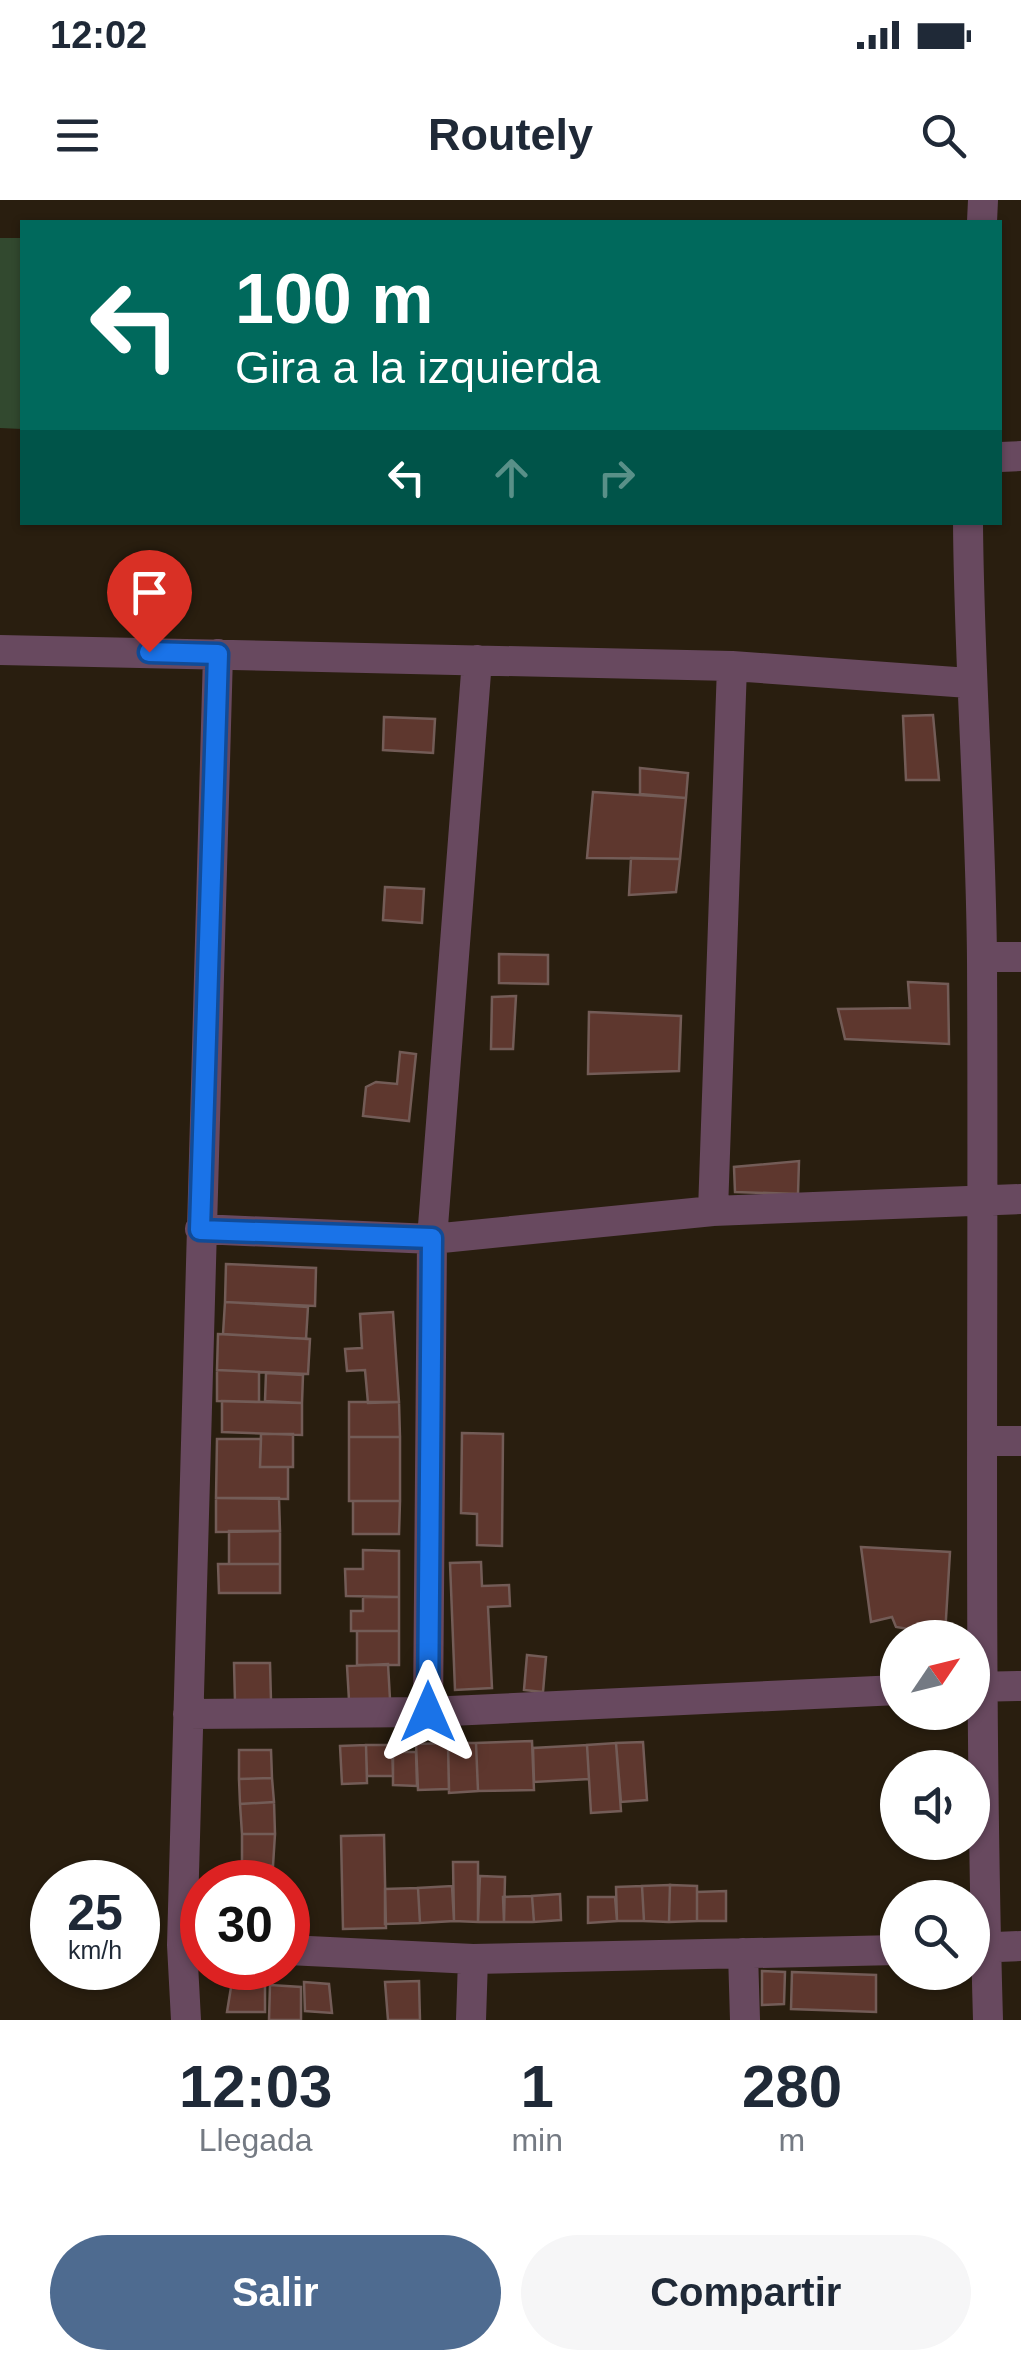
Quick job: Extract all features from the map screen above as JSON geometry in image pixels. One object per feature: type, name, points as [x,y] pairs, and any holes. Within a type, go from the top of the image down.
[{"type":"street","points":[[968,525],[969,683],[982,956],[982,1442],[978,1620]]},
{"type":"street","points":[[0,650],[732,666],[969,683]]},
{"type":"street","points":[[191,1860],[188,1714],[218,654]]},
{"type":"street","points":[[428,1712],[432,1238],[478,660]]},
{"type":"street","points":[[713,1211],[732,666]]},
{"type":"street","points":[[982,956],[1021,956]]},
{"type":"street","points":[[200,1230],[432,1238],[713,1211],[1021,1198]]},
{"type":"street","points":[[982,1442],[1021,1441]]},
{"type":"street","points":[[990,1686],[1021,1686]]},
{"type":"street","points":[[188,1714],[428,1712],[880,1691]]},
{"type":"street","points":[[977,1730],[978,1880]]},
{"type":"street","points":[[990,1947],[1021,1946]]},
{"type":"street","points":[[310,1951],[473,1959],[880,1950]]},
{"type":"street","points":[[744,1953],[745,2020]]},
{"type":"street","points":[[471,2020],[473,1959]]},
{"type":"street","points":[[186,2020],[188,1990]]},
{"type":"street","points":[[984,1990],[988,2020]]},
{"type":"green space","points":[[0,238],[20,238],[20,429],[0,428]]},
{"type":"building","points":[[933,715],[939,780],[906,780],[903,716]]},
{"type":"building","points":[[384,717],[435,719],[433,753],[383,750]]},
{"type":"building","points":[[640,768],[688,773],[686,798],[640,794]]},
{"type":"building","points":[[593,792],[686,798],[680,859],[587,858]]},
{"type":"building","points":[[631,858],[680,859],[676,892],[629,895]]},
{"type":"building","points":[[385,887],[424,889],[422,923],[383,920]]},
{"type":"building","points":[[499,954],[548,955],[548,984],[499,983]]},
{"type":"building","points":[[908,982],[948,984],[949,1044],[845,1039],[838,1009],[910,1008]]},
{"type":"building","points":[[516,996],[513,1049],[491,1049],[492,997]]},
{"type":"building","points":[[589,1012],[681,1016],[679,1071],[588,1074]]},
{"type":"building","points":[[400,1052],[416,1054],[409,1121],[363,1116],[366,1087],[376,1082],[397,1084]]},
{"type":"building","points":[[799,1161],[798,1194],[735,1192],[734,1167]]},
{"type":"building","points":[[226,1264],[316,1268],[315,1306],[225,1302]]},
{"type":"building","points":[[225,1302],[308,1307],[306,1339],[223,1334]]},
{"type":"building","points":[[393,1312],[399,1402],[368,1403],[365,1370],[347,1371],[345,1349],[362,1348],[360,1314]]},
{"type":"building","points":[[218,1334],[310,1339],[308,1374],[217,1370]]},
{"type":"building","points":[[217,1370],[259,1372],[259,1402],[217,1401]]},
{"type":"building","points":[[266,1373],[303,1375],[302,1403],[265,1401]]},
{"type":"building","points":[[222,1401],[302,1403],[302,1435],[222,1432]]},
{"type":"building","points":[[349,1402],[399,1402],[400,1437],[349,1437]]},
{"type":"building","points":[[462,1433],[503,1434],[502,1546],[477,1545],[477,1514],[461,1513]]},
{"type":"building","points":[[261,1434],[293,1434],[293,1467],[260,1467]]},
{"type":"building","points":[[349,1437],[400,1437],[400,1501],[349,1501]]},
{"type":"building","points":[[217,1439],[261,1439],[260,1467],[288,1467],[288,1499],[216,1498]]},
{"type":"building","points":[[216,1498],[279,1498],[280,1531],[216,1532]]},
{"type":"building","points":[[353,1501],[400,1501],[399,1534],[353,1534]]},
{"type":"building","points":[[229,1531],[280,1531],[280,1564],[229,1564]]},
{"type":"building","points":[[861,1547],[950,1552],[946,1620],[892,1617],[871,1622]]},
{"type":"building","points":[[363,1550],[399,1551],[399,1597],[346,1596],[345,1569],[363,1569]]},
{"type":"building","points":[[481,1562],[482,1586],[509,1585],[510,1606],[488,1607],[492,1688],[455,1690],[450,1563]]},
{"type":"building","points":[[218,1564],[280,1564],[280,1593],[219,1593]]},
{"type":"building","points":[[363,1597],[399,1597],[399,1631],[351,1631],[351,1611],[363,1611]]},
{"type":"building","points":[[357,1631],[399,1631],[399,1665],[357,1665]]},
{"type":"building","points":[[527,1655],[546,1657],[543,1692],[524,1690]]},
{"type":"building","points":[[234,1663],[270,1663],[271,1701],[235,1702]]},
{"type":"building","points":[[388,1664],[390,1699],[349,1700],[347,1666]]},
{"type":"building","points":[[532,1741],[534,1790],[478,1791],[476,1743]]},
{"type":"building","points":[[643,1742],[647,1800],[621,1802],[616,1743]]},
{"type":"building","points":[[448,1743],[449,1789],[418,1790],[416,1744]]},
{"type":"building","points":[[448,1743],[476,1743],[478,1791],[449,1793]]},
{"type":"building","points":[[616,1743],[621,1811],[591,1813],[587,1745]]},
{"type":"building","points":[[366,1745],[367,1783],[342,1784],[340,1746]]},
{"type":"building","points":[[366,1745],[392,1745],[393,1776],[367,1776]]},
{"type":"building","points":[[587,1745],[589,1779],[534,1782],[533,1748]]},
{"type":"building","points":[[239,1750],[271,1750],[272,1778],[239,1779]]},
{"type":"building","points":[[393,1752],[416,1752],[417,1786],[393,1785]]},
{"type":"building","points":[[272,1778],[274,1802],[240,1804],[239,1779]]},
{"type":"building","points":[[274,1802],[275,1834],[242,1834],[240,1804]]},
{"type":"building","points":[[242,1834],[275,1834],[273,1860],[242,1860]]},
{"type":"building","points":[[384,1835],[386,1928],[343,1929],[341,1836]]},
{"type":"building","points":[[453,1862],[478,1862],[478,1922],[454,1921]]},
{"type":"building","points":[[480,1876],[505,1877],[504,1922],[478,1922]]},
{"type":"building","points":[[670,1885],[669,1922],[644,1921],[642,1886]]},
{"type":"building","points":[[670,1885],[697,1886],[697,1921],[669,1922]]},
{"type":"building","points":[[452,1886],[454,1921],[420,1923],[418,1888]]},
{"type":"building","points":[[642,1886],[644,1921],[617,1921],[616,1887]]},
{"type":"building","points":[[418,1888],[420,1923],[385,1924],[385,1889]]},
{"type":"building","points":[[726,1891],[726,1921],[697,1921],[697,1892]]},
{"type":"building","points":[[560,1894],[561,1920],[534,1922],[532,1896]]},
{"type":"building","points":[[532,1896],[534,1922],[504,1922],[503,1897]]},
{"type":"building","points":[[588,1897],[615,1897],[617,1921],[588,1923]]},
{"type":"building","points":[[762,1971],[785,1972],[784,2004],[762,2005]]},
{"type":"building","points":[[792,1972],[876,1975],[876,2012],[791,2009]]},
{"type":"building","points":[[419,1981],[420,2020],[388,2020],[385,1982]]},
{"type":"building","points":[[310,1982],[329,1984],[332,2013],[305,2011],[304,1990],[310,1990]]},
{"type":"building","points":[[231,1990],[265,1990],[265,2012],[227,2012]]},
{"type":"building","points":[[270,1990],[301,1990],[301,2020],[269,2020]]},
{"type":"route","points":[[149,652],[218,654],[200,1230],[432,1238],[428,1712]]}]
